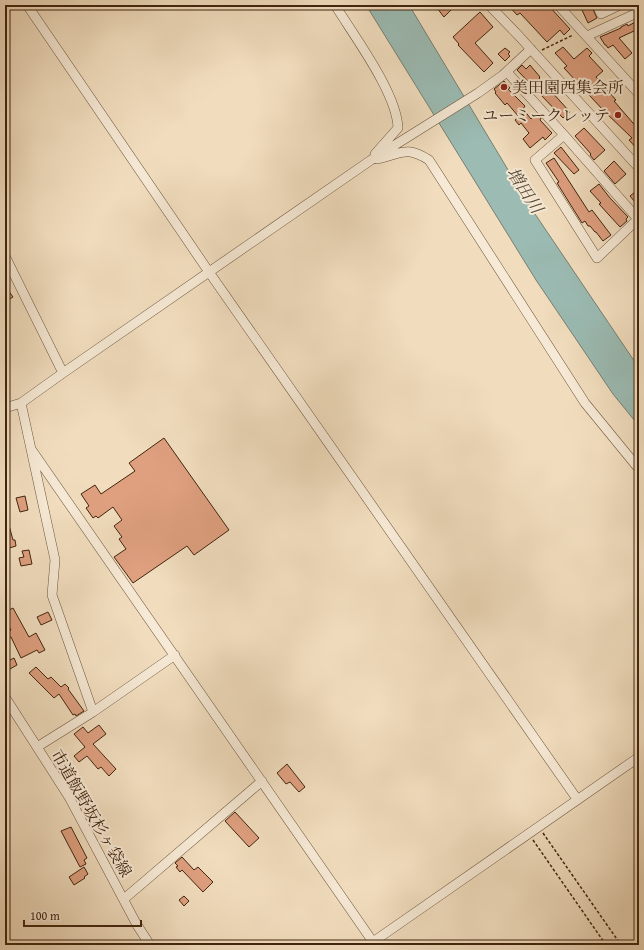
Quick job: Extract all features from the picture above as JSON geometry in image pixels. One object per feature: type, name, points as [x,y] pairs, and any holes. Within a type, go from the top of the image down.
[{"type":"street","points":[[27,5],[209,272],[577,799]]},
{"type":"street","points":[[335,5],[376,70],[388,93],[398,119],[398,128],[382,145],[371,160]]},
{"type":"street","points":[[489,5],[639,168]]},
{"type":"street","points":[[495,5],[518,35]]},
{"type":"street","points":[[558,5],[639,94]]},
{"type":"street","points":[[597,5],[601,14],[620,5]]},
{"type":"street","points":[[587,36],[639,12]]},
{"type":"street","points":[[5,408],[21,403],[371,160],[478,93],[507,72],[531,49]]},
{"type":"street","points":[[507,72],[564,135],[639,218],[597,258],[535,160],[564,135]]},
{"type":"street","points":[[371,160],[408,151],[417,153],[429,160],[585,403],[639,469]]},
{"type":"street","points":[[5,256],[63,373]]},
{"type":"street","points":[[21,403],[56,560],[52,595],[93,712]]},
{"type":"street","points":[[32,449],[262,781],[371,943],[639,757]]},
{"type":"street","points":[[37,747],[93,712],[175,655]]},
{"type":"street","name":"市道飯野坂杉ヶ袋線","points":[[5,697],[69,797],[150,945]]},
{"type":"street","points":[[124,899],[262,781]]},
{"type":"path","points":[[538,826],[621,945]]},
{"type":"path","points":[[528,833],[606,945]]},
{"type":"water","points":[[366,5],[409,5],[531,208],[639,368],[639,426],[613,394],[536,280]]},
{"type":"building","points":[[440,5],[446,5],[451,10],[444,17],[437,8]]},
{"type":"building","points":[[508,5],[548,5],[570,29],[564,35],[560,30],[547,42],[520,13],[517,15]]},
{"type":"building","points":[[591,5],[597,18],[588,23],[582,10]]},
{"type":"building","points":[[480,12],[493,27],[475,43],[493,63],[484,72],[458,45],[459,44],[453,37]]},
{"type":"building","points":[[639,20],[639,40],[634,31],[619,38],[632,53],[625,59],[613,45],[608,48],[600,37],[627,24],[628,26]]},
{"type":"building","points":[[563,47],[574,59],[587,48],[592,53],[589,56],[603,71],[596,77],[639,130],[639,151],[629,140],[632,138],[604,111],[564,68],[567,66],[555,53]]},
{"type":"building","points":[[505,48],[510,52],[508,54],[510,56],[505,61],[498,54]]},
{"type":"building","points":[[522,65],[526,69],[530,65],[540,77],[539,78],[570,112],[563,118],[517,70]]},
{"type":"building","points":[[504,81],[510,88],[508,89],[525,106],[523,109],[531,119],[537,114],[541,118],[540,120],[552,133],[545,140],[543,137],[530,148],[523,139],[529,133],[521,123],[519,125],[515,120],[519,117],[507,103],[505,105],[495,93],[496,92],[494,89]]},
{"type":"building","points":[[584,128],[605,150],[594,160],[590,155],[591,154],[575,136]]},
{"type":"building","points":[[561,147],[579,170],[574,174],[554,153]]},
{"type":"building","points":[[554,158],[589,212],[592,210],[611,235],[603,241],[585,221],[582,223],[557,183],[559,182],[546,163]]},
{"type":"building","points":[[614,161],[626,174],[615,184],[604,171]]},
{"type":"building","points":[[599,184],[628,217],[626,219],[627,221],[620,227],[599,204],[601,203],[590,191]]},
{"type":"building","points":[[635,192],[639,196],[639,207],[630,196]]},
{"type":"building","points":[[5,286],[13,297],[5,302]]},
{"type":"building","points":[[164,438],[229,530],[194,555],[187,546],[133,583],[114,557],[126,549],[119,539],[122,537],[114,526],[122,520],[113,507],[98,518],[96,516],[93,518],[86,508],[89,506],[81,494],[95,485],[101,494],[135,471],[129,463]]},
{"type":"building","points":[[25,496],[28,510],[20,512],[16,498]]},
{"type":"building","points":[[5,518],[7,518],[16,546],[6,549]]},
{"type":"building","points":[[29,550],[32,564],[21,566],[19,558],[24,557],[22,551]]},
{"type":"building","points":[[13,608],[29,637],[36,633],[45,650],[39,653],[37,650],[21,658],[11,637],[5,640],[5,633],[11,630],[5,620],[5,612]]},
{"type":"building","points":[[48,612],[52,620],[41,625],[37,617]]},
{"type":"building","points":[[14,658],[17,665],[10,669],[6,662]]},
{"type":"building","points":[[36,667],[48,679],[51,677],[61,687],[65,684],[84,711],[76,716],[75,714],[73,715],[59,694],[54,698],[29,673]]},
{"type":"building","points":[[99,725],[106,734],[93,744],[116,769],[109,776],[101,767],[98,769],[87,756],[79,762],[74,756],[85,747],[74,734],[83,727],[88,733]]},
{"type":"building","points":[[287,764],[305,787],[299,792],[290,782],[286,784],[277,773]]},
{"type":"building","points":[[235,812],[259,838],[249,847],[225,821]]},
{"type":"building","points":[[71,827],[87,858],[84,860],[86,864],[80,867],[61,831]]},
{"type":"building","points":[[182,857],[194,870],[198,867],[213,882],[203,892],[182,870],[180,872],[176,867],[178,866],[175,863]]},
{"type":"building","points":[[84,867],[88,874],[84,877],[85,878],[74,885],[69,877]]},
{"type":"building","points":[[184,896],[189,901],[184,906],[179,900]]},
{"type":"place","name":"美田園西集会所","points":[[504,87]]},
{"type":"place","name":"ユーミークレッテ","points":[[618,115]]},
{"type":"water label","name":"増田川","points":[[525,190]]}]
